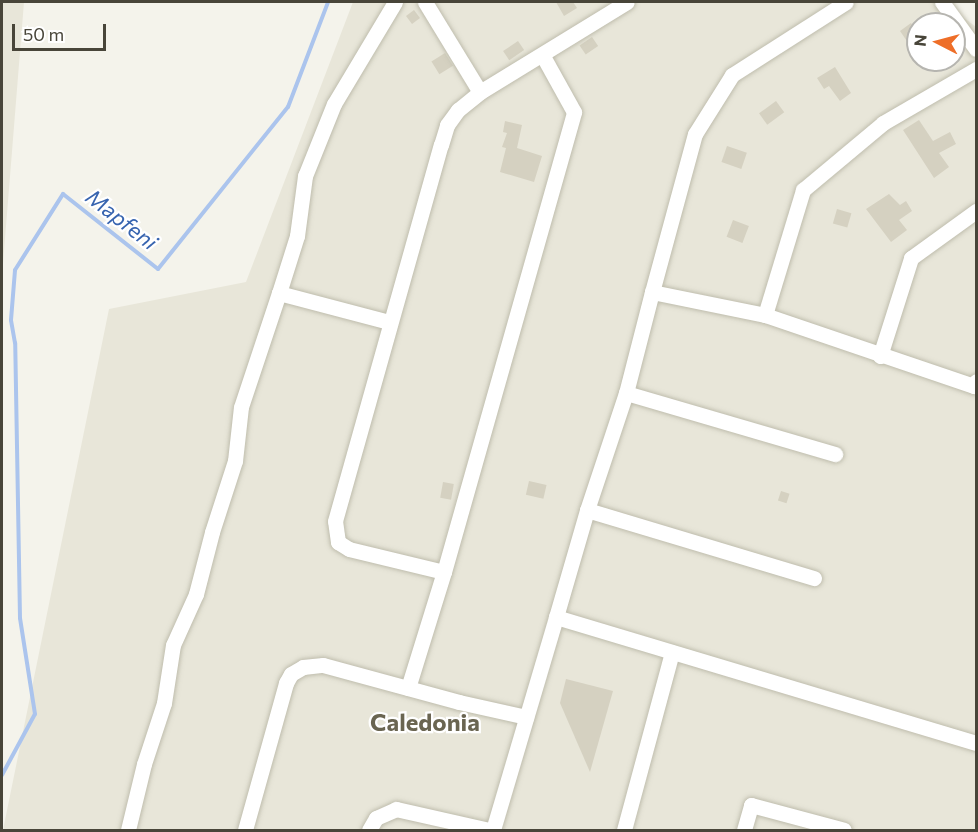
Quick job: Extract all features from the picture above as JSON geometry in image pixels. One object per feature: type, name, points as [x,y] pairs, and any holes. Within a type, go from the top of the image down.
[{"type":"street","points":[[129,831],[144,764],[164,703],[173,645],[196,594],[212,532],[235,461],[241,407],[297,236],[305,176],[334,104],[395,2]]},
{"type":"street","points":[[425,2],[480,92]]},
{"type":"street","points":[[444,572],[349,549],[338,542],[335,521],[389,322],[447,125],[458,110],[480,92],[543,56],[627,2]]},
{"type":"street","points":[[369,831],[376,818],[396,809],[491,831],[587,510],[626,393],[695,134],[732,75],[846,2]]},
{"type":"street","points":[[942,2],[976,49]]},
{"type":"street","points":[[408,688],[444,572],[574,112],[543,56]]},
{"type":"street","points":[[765,315],[803,190],[883,123],[976,69]]},
{"type":"street","points":[[880,356],[911,258],[976,211]]},
{"type":"street","points":[[652,292],[765,315],[880,356],[974,386],[976,381]]},
{"type":"street","points":[[279,293],[389,322]]},
{"type":"street","points":[[626,393],[835,454]]},
{"type":"street","points":[[587,510],[814,578]]},
{"type":"street","points":[[556,617],[976,743]]},
{"type":"street","points":[[624,831],[672,652]]},
{"type":"street","points":[[245,831],[286,683],[291,674],[303,667],[323,665],[526,717]]},
{"type":"street","points":[[744,831],[751,806],[843,831]]},
{"type":"shaded area","points":[[2,2],[24,2],[2,276]]},
{"type":"shaded area","points":[[353,2],[943,2],[956,12],[906,12],[906,72],[966,72],[966,19],[976,27],[976,830],[3,830],[109,309],[246,282]]},
{"type":"building","points":[[556,2],[573,2],[577,8],[564,16]]},
{"type":"building","points":[[414,10],[420,18],[412,24],[406,16]]},
{"type":"building","points":[[906,27],[906,40],[900,31]]},
{"type":"building","points":[[592,37],[598,46],[586,55],[580,45]]},
{"type":"building","points":[[518,41],[524,50],[509,60],[503,51]]},
{"type":"building","points":[[445,53],[453,66],[439,74],[431,61]]},
{"type":"building","points":[[835,67],[851,93],[840,101],[829,86],[824,89],[817,78]]},
{"type":"building","points":[[776,101],[784,112],[767,125],[759,113]]},
{"type":"building","points":[[919,120],[933,141],[950,132],[956,144],[939,153],[949,167],[934,178],[903,130]]},
{"type":"building","points":[[505,121],[522,125],[517,148],[542,156],[534,182],[500,172],[506,148],[502,147],[507,133],[503,132]]},
{"type":"building","points":[[727,146],[747,153],[741,169],[721,162]]},
{"type":"building","points":[[889,194],[900,205],[906,201],[912,211],[899,220],[907,230],[891,242],[866,209]]},
{"type":"building","points":[[837,209],[851,213],[847,228],[833,223]]},
{"type":"building","points":[[733,220],[749,226],[742,243],[727,237]]},
{"type":"building","points":[[529,481],[547,485],[543,499],[526,495]]},
{"type":"building","points":[[443,482],[454,484],[451,500],[440,498]]},
{"type":"building","points":[[781,491],[790,494],[786,503],[778,501]]},
{"type":"building","points":[[566,679],[613,691],[590,772],[560,703]]},
{"type":"waterway","name":"Mapfeni","points":[[2,775],[35,714],[20,618],[15,343],[11,320],[15,270],[63,194],[158,269],[288,107],[328,2]]},
{"type":"district","name":"Caledonia","points":[[425,722]]}]
